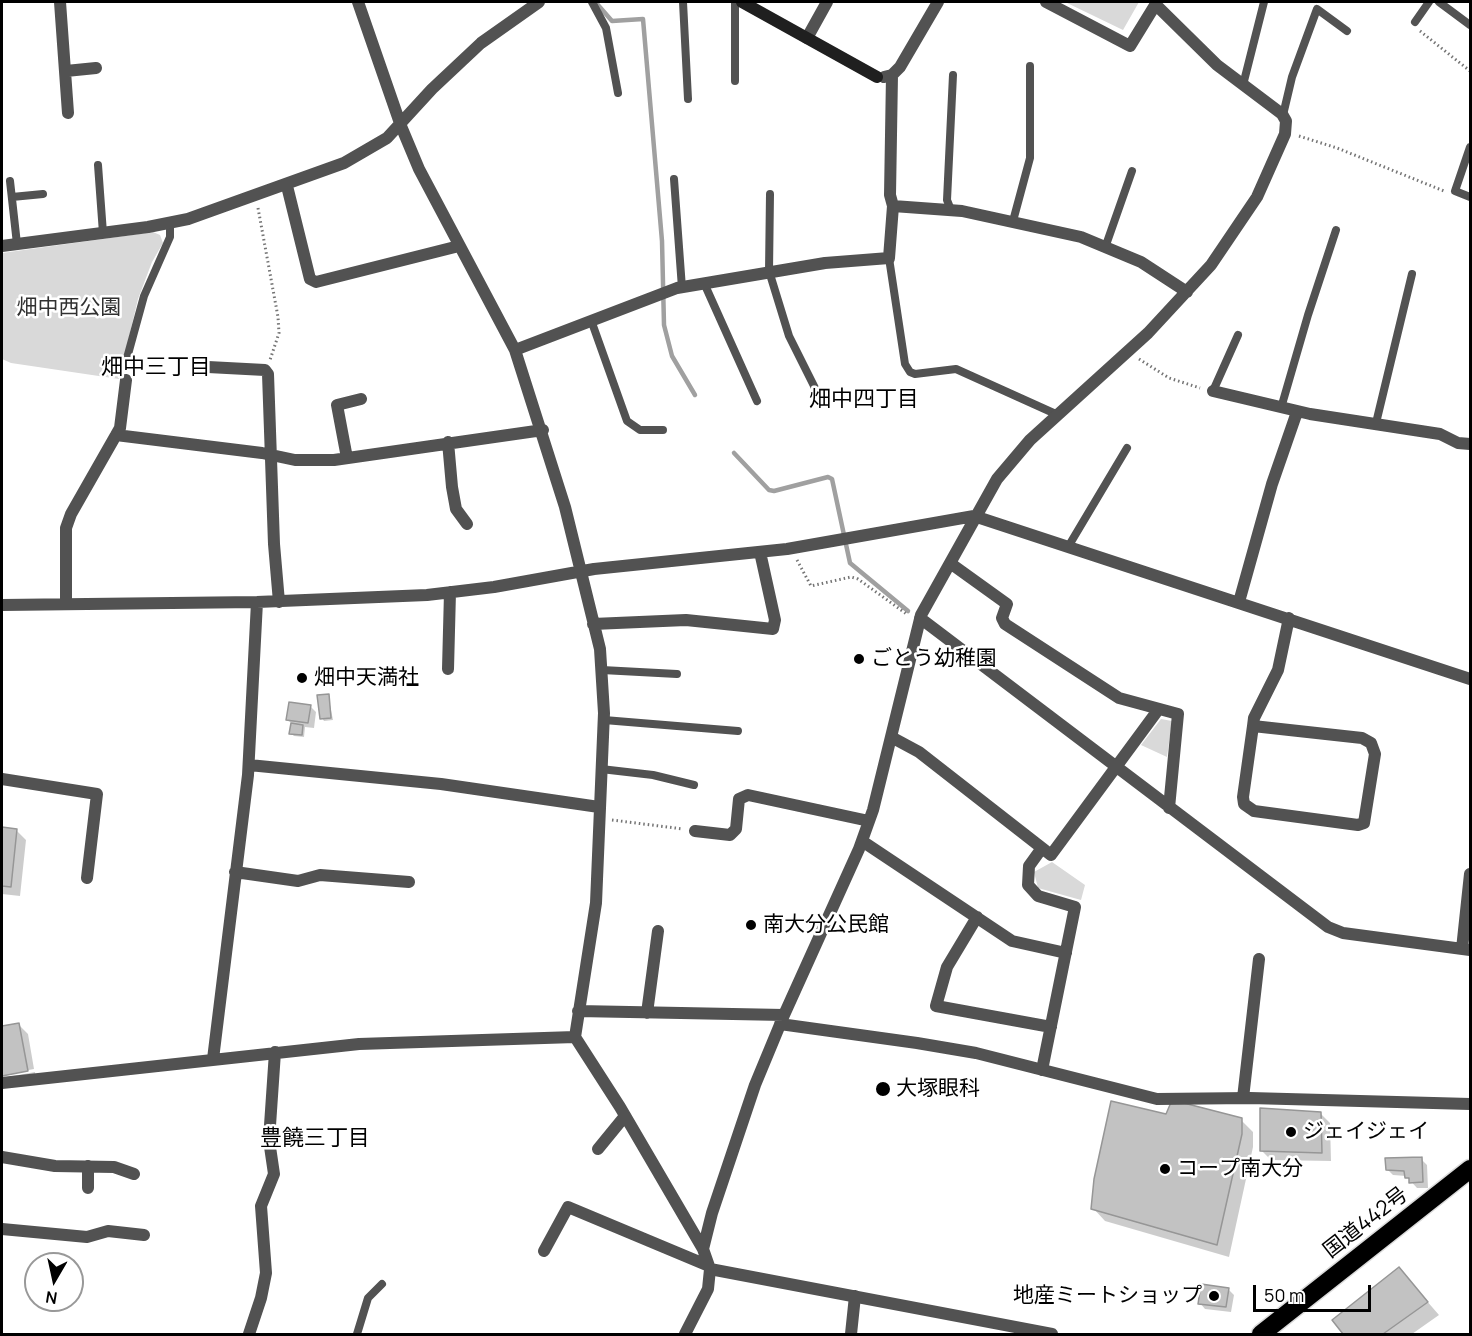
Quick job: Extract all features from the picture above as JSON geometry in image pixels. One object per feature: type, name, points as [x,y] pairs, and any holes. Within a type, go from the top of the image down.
[{"type":"highway","name":"国道442号","points":[[1261,1335],[1470,1169]]},
{"type":"street","points":[[60,2],[68,113]]},
{"type":"street","points":[[358,2],[401,126],[419,170],[515,350],[543,430],[566,507],[602,670],[604,720],[598,813],[596,903],[575,1037],[625,1116],[703,1249],[709,1268],[705,1298],[685,1335]]},
{"type":"street","points":[[2,246],[170,223],[287,186],[344,163],[387,138],[401,126],[432,89],[481,44],[539,2]]},
{"type":"street","points":[[742,2],[877,77],[892,75],[900,67],[938,2]]},
{"type":"street","points":[[807,38],[827,2]]},
{"type":"street","points":[[703,1249],[712,1213],[748,1107],[782,1020],[862,841],[893,738],[900,696],[920,621],[950,562],[985,496],[1018,453],[1129,350],[1187,292],[1246,217],[1285,132],[1283,115],[1217,65],[1156,3],[1130,46],[1046,2]]},
{"type":"street","points":[[66,71],[96,68]]},
{"type":"street","points":[[515,350],[682,288],[825,262],[889,258],[893,206],[890,195],[892,75]]},
{"type":"street","points":[[287,186],[310,279],[316,282],[459,246]]},
{"type":"street","points":[[893,206],[951,210],[1013,221],[1106,246],[1141,262],[1187,292]]},
{"type":"street","points":[[208,367],[265,370],[268,374],[273,456],[274,544],[279,602]]},
{"type":"street","points":[[66,603],[66,528],[71,514],[116,435],[121,420],[126,380]]},
{"type":"street","points":[[1213,391],[1297,412],[1440,434],[1458,442],[1470,444]]},
{"type":"street","points":[[347,458],[337,405],[360,399]]},
{"type":"street","points":[[1239,602],[1272,484],[1297,412]]},
{"type":"street","points":[[116,435],[295,460],[347,458],[543,430]]},
{"type":"street","points":[[448,442],[456,509],[467,524]]},
{"type":"street","points":[[2,604],[279,602],[450,592],[580,572],[792,548],[974,516],[1470,679]]},
{"type":"street","points":[[593,624],[686,620],[772,629],[775,620],[760,552]]},
{"type":"street","points":[[950,562],[1007,604],[1002,618],[1005,624],[1119,698],[1178,714],[1169,808]]},
{"type":"street","points":[[448,669],[450,592]]},
{"type":"street","points":[[213,1059],[249,765],[257,602]]},
{"type":"street","points":[[1253,726],[1362,738],[1371,743],[1375,754],[1364,823],[1358,825],[1254,811],[1245,807],[1243,797],[1253,726],[1256,712],[1278,670],[1289,618]]},
{"type":"street","points":[[920,621],[1328,927],[1343,933],[1466,950],[1470,874]]},
{"type":"street","points":[[893,738],[919,752],[1051,855],[1158,710]]},
{"type":"street","points":[[249,765],[441,784],[598,813]]},
{"type":"street","points":[[2,779],[98,794],[87,878]]},
{"type":"street","points":[[695,831],[730,835],[736,829],[740,799],[748,795],[869,821]]},
{"type":"street","points":[[862,841],[1021,945],[1066,953]]},
{"type":"street","points":[[1042,848],[1029,866],[1027,880],[1038,896],[1075,907],[1042,1070]]},
{"type":"street","points":[[235,872],[298,881],[320,875],[409,882]]},
{"type":"street","points":[[977,917],[947,967],[936,1006],[1051,1027]]},
{"type":"street","points":[[647,1012],[658,931]]},
{"type":"street","points":[[1243,1098],[1259,959]]},
{"type":"street","points":[[578,1011],[647,1012],[782,1020],[917,1042],[1157,1099],[1243,1098],[1470,1104]]},
{"type":"street","points":[[2,1083],[359,1044],[575,1037]]},
{"type":"street","points":[[249,1335],[266,1273],[261,1206],[274,1174],[269,1140],[275,1052]]},
{"type":"street","points":[[598,1149],[625,1116]]},
{"type":"street","points":[[2,1157],[56,1166],[114,1167],[134,1174]]},
{"type":"street","points":[[88,1166],[88,1188]]},
{"type":"street","points":[[544,1251],[568,1207],[709,1268],[1052,1335]]},
{"type":"street","points":[[2,1229],[87,1237],[108,1231],[144,1235]]},
{"type":"street","points":[[851,1335],[855,1296]]},
{"type":"lane","points":[[592,2],[606,28],[618,93]]},
{"type":"lane","points":[[683,2],[688,99]]},
{"type":"lane","points":[[735,2],[735,81]]},
{"type":"lane","points":[[1243,85],[1264,2]]},
{"type":"lane","points":[[1416,22],[1429,2]]},
{"type":"lane","points":[[1439,2],[1470,25]]},
{"type":"lane","points":[[1283,115],[1292,77],[1317,9],[1347,31]]},
{"type":"lane","points":[[1013,221],[1030,158],[1030,66]]},
{"type":"lane","points":[[951,210],[947,200],[953,75]]},
{"type":"lane","points":[[1470,147],[1455,188],[1457,193],[1470,197]]},
{"type":"lane","points":[[98,165],[103,233]]},
{"type":"lane","points":[[1106,246],[1132,171]]},
{"type":"lane","points":[[674,179],[682,288]]},
{"type":"lane","points":[[10,181],[17,244]]},
{"type":"lane","points":[[12,197],[43,194]]},
{"type":"lane","points":[[770,194],[769,272],[789,336],[815,388]]},
{"type":"lane","points":[[127,358],[144,296],[170,237],[170,223]]},
{"type":"lane","points":[[1281,408],[1304,326],[1336,230]]},
{"type":"lane","points":[[889,258],[905,364],[910,372],[915,374],[956,369],[1058,415]]},
{"type":"lane","points":[[1377,423],[1412,274]]},
{"type":"lane","points":[[704,283],[757,401]]},
{"type":"lane","points":[[591,320],[627,421],[640,430],[663,430]]},
{"type":"lane","points":[[1213,391],[1238,335]]},
{"type":"lane","points":[[1068,547],[1127,448]]},
{"type":"lane","points":[[602,670],[677,674]]},
{"type":"lane","points":[[604,720],[738,731]]},
{"type":"lane","points":[[601,769],[653,775],[694,785]]},
{"type":"lane","points":[[357,1335],[368,1298],[382,1284]]},
{"type":"path","points":[[1416,22],[1415,27],[1470,71]]},
{"type":"path","points":[[1285,132],[1337,148],[1420,183],[1457,193]]},
{"type":"path","points":[[255,197],[278,317],[279,333],[268,374]]},
{"type":"path","points":[[1129,350],[1149,368],[1169,378],[1213,391]]},
{"type":"path","points":[[792,548],[807,584],[851,577],[858,579],[920,621]]},
{"type":"path","points":[[598,813],[695,831]]},
{"type":"green space","points":[[1065,2],[1139,2],[1123,30]]},
{"type":"green space","name":"畑中西公園","points":[[153,232],[160,235],[163,243],[152,262],[138,299],[119,379],[11,363],[2,359],[2,253]]},
{"type":"green space","points":[[1161,719],[1172,721],[1167,757],[1141,745]]},
{"type":"green space","points":[[1052,862],[1085,885],[1081,900],[1038,888],[1034,872]]},
{"type":"building","points":[[329,694],[331,718],[320,719],[317,695]]},
{"type":"building","points":[[289,702],[311,705],[308,723],[286,720]]},
{"type":"building","points":[[291,723],[303,725],[302,735],[289,734]]},
{"type":"building","points":[[2,827],[17,829],[11,887],[2,886]]},
{"type":"building","points":[[19,1023],[28,1071],[2,1076],[2,1026]]},
{"type":"building","name":"コープ南大分","points":[[1172,1100],[1242,1118],[1242,1134],[1217,1245],[1091,1209],[1094,1179],[1111,1101],[1166,1114]]},
{"type":"building","name":"ジェイジェイ","points":[[1260,1108],[1321,1112],[1322,1153],[1260,1151]]},
{"type":"building","points":[[1422,1157],[1423,1182],[1409,1183],[1409,1178],[1405,1178],[1404,1171],[1386,1170],[1385,1158]]},
{"type":"building","points":[[1399,1267],[1428,1302],[1383,1334],[1343,1334],[1332,1320]]},
{"type":"building","name":"地産ミートショップ","points":[[1201,1284],[1229,1288],[1226,1307],[1198,1304]]},
{"type":"waterway","points":[[598,5],[612,21],[643,19],[662,241],[664,325],[672,356],[695,395]]},
{"type":"waterway","points":[[734,453],[769,490],[774,491],[828,477],[832,479],[850,563],[908,611]]},
{"type":"place","name":"ごとう幼稚園","points":[[859,659]]},
{"type":"place","name":"畑中天満社","points":[[302,678]]},
{"type":"place","name":"南大分公民館","points":[[751,925]]},
{"type":"place","name":"大塚眼科","points":[[883,1089]]},
{"type":"place","name":"ジェイジェイ","points":[[1291,1132]]},
{"type":"place","name":"コープ南大分","points":[[1165,1169]]},
{"type":"place","name":"地産ミートショップ","points":[[1214,1296]]},
{"type":"district","name":"畑中三丁目","points":[[156,368]]},
{"type":"district","name":"畑中四丁目","points":[[864,400]]},
{"type":"district","name":"豊饒三丁目","points":[[315,1139]]}]
